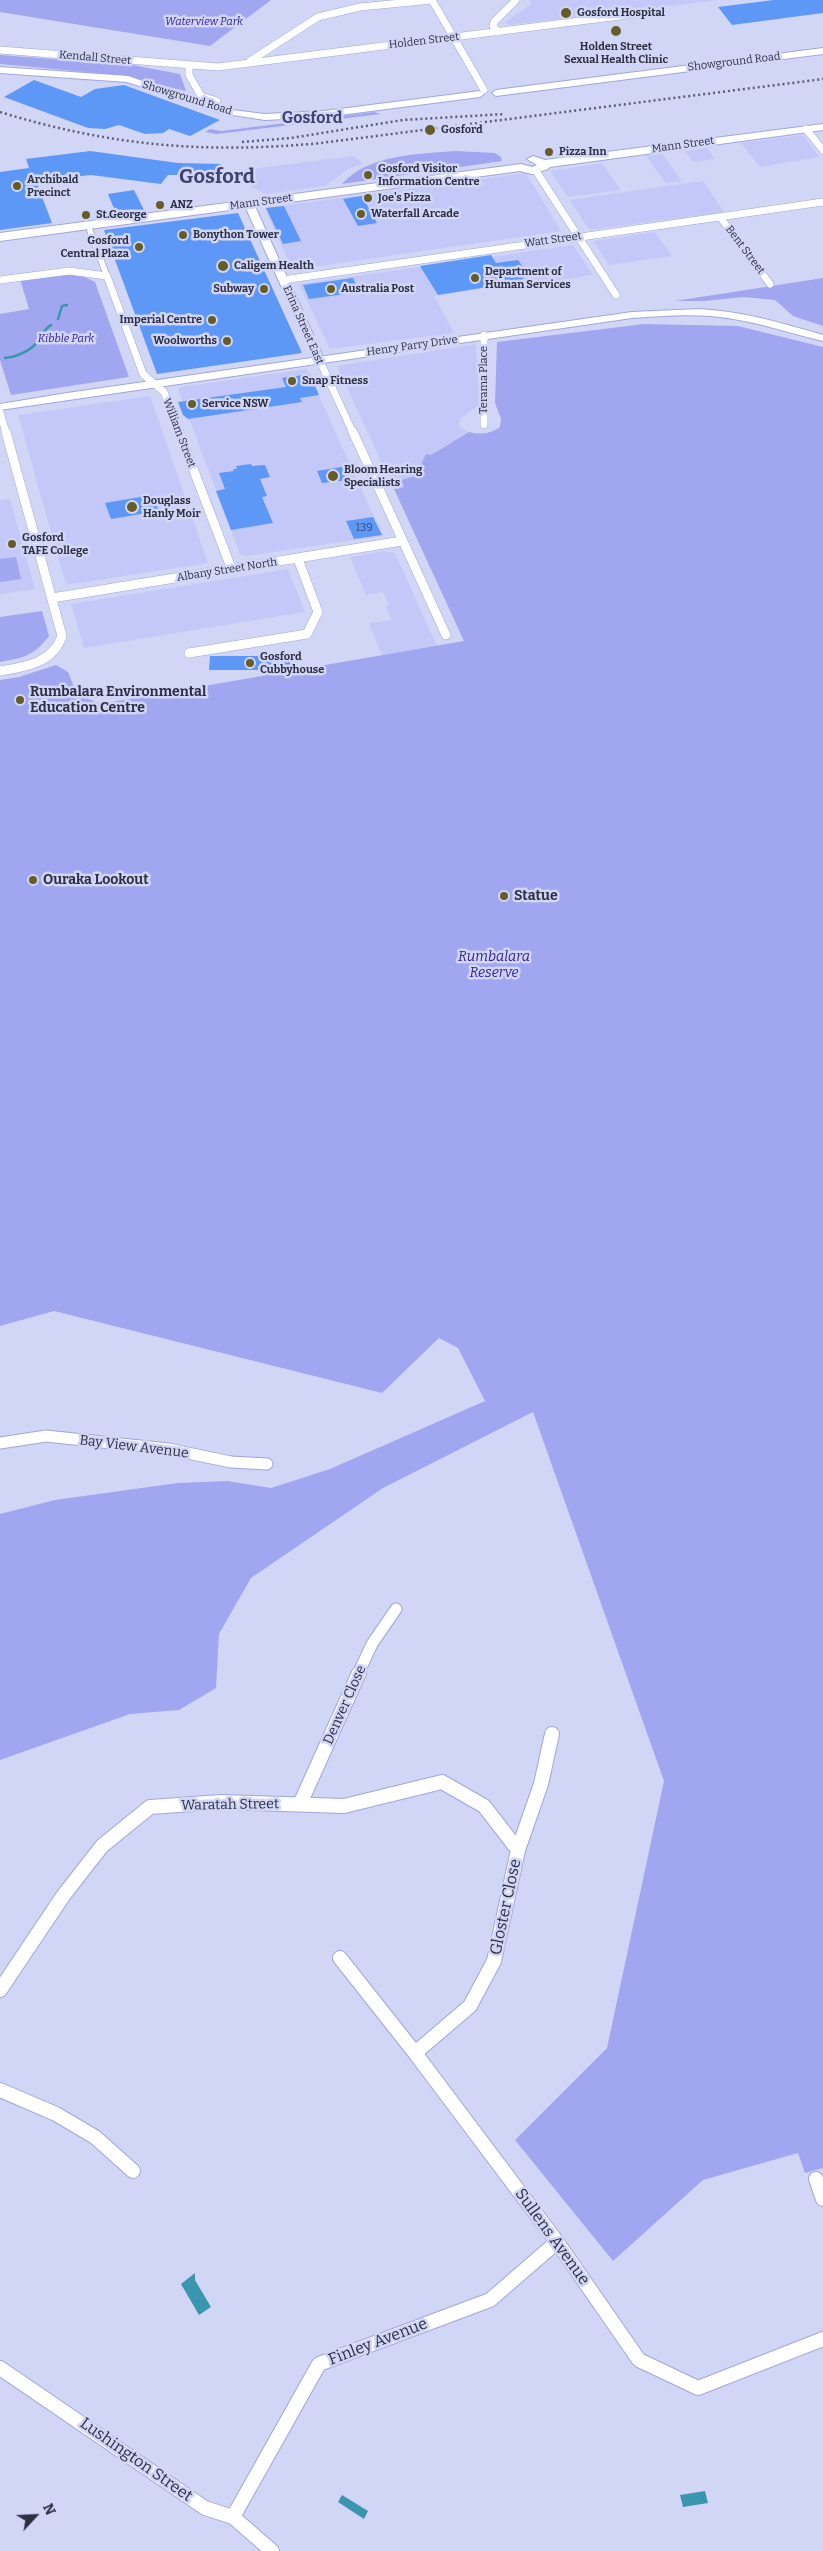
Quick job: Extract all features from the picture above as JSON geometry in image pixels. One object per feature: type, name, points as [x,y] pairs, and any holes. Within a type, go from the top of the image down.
[{"type":"main road","name":"Mann Street","points":[[0,237],[521,167],[540,167],[823,127]]},
{"type":"main road","name":"Henry Parry Drive","points":[[0,407],[152,383],[632,315],[678,312],[719,313],[766,321],[823,338]]},
{"type":"street","points":[[242,65],[270,50],[317,18],[351,9],[432,0],[482,92]]},
{"type":"street","points":[[498,32],[494,22],[516,0]]},
{"type":"street","name":"Holden Street","points":[[189,66],[242,65],[659,11]]},
{"type":"street","name":"Kendall Street","points":[[0,50],[189,66]]},
{"type":"street","name":"Showground Road","points":[[0,70],[128,79],[223,110],[265,117],[309,116],[482,92],[491,97],[496,93],[823,51]]},
{"type":"street","points":[[189,66],[189,75],[201,96],[217,101]]},
{"type":"street","name":"Showground Road","points":[[0,74],[73,75]]},
{"type":"street","points":[[806,129],[823,150]]},
{"type":"street","points":[[540,167],[578,237],[616,295]]},
{"type":"street","name":"Watt Street","points":[[283,280],[823,202]]},
{"type":"street","name":"Erina Street East","points":[[249,204],[318,359],[446,636]]},
{"type":"street","name":"Bent Street","points":[[720,217],[770,284]]},
{"type":"street","points":[[0,280],[69,271],[106,276],[90,231]]},
{"type":"street","name":"William Street","points":[[106,276],[143,374],[164,392],[232,570]]},
{"type":"street","name":"Terama Place","points":[[484,335],[484,425]]},
{"type":"street","points":[[0,412],[60,627],[60,645],[56,652],[39,662],[0,671]]},
{"type":"street","name":"Albany Street North","points":[[52,598],[402,541]]},
{"type":"street","points":[[189,654],[307,634],[318,612],[298,559]]},
{"type":"street","name":"Bay View Avenue","points":[[0,1443],[46,1436],[168,1449],[231,1462],[267,1464]]},
{"type":"street","name":"Denver Close","points":[[300,1804],[372,1644],[396,1609]]},
{"type":"street","name":"Gloster Close","points":[[415,2053],[470,2006],[494,1962],[518,1850],[540,1784],[552,1734]]},
{"type":"street","name":"Waratah Street","points":[[0,1990],[63,1896],[102,1846],[150,1807],[221,1802],[344,1806],[442,1782],[484,1806],[518,1850]]},
{"type":"street","name":"Sullens Avenue","points":[[340,1958],[415,2053],[557,2242],[639,2360],[698,2388],[823,2339]]},
{"type":"street","points":[[0,2090],[64,2118],[95,2137],[133,2171]]},
{"type":"street","points":[[816,2179],[823,2199]]},
{"type":"street","name":"Finley Avenue","points":[[233,2517],[318,2364],[490,2300],[557,2242]]},
{"type":"street","name":"Lushington Street","points":[[0,2368],[205,2508],[233,2517],[272,2551]]},
{"type":"shaded area","name":"Gosford Hospital","points":[[529,0],[720,0],[509,25],[505,22],[531,4]]},
{"type":"shaded area","points":[[803,135],[819,157],[760,167],[741,143]]},
{"type":"shaded area","points":[[707,148],[715,159],[693,162],[685,151]]},
{"type":"shaded area","points":[[662,154],[682,181],[666,183],[646,156]]},
{"type":"shaded area","points":[[354,156],[363,164],[350,168],[325,186],[266,194],[252,187],[244,170]]},
{"type":"shaded area","points":[[602,163],[621,190],[568,197],[550,171]]},
{"type":"shaded area","points":[[526,173],[561,231],[292,270],[265,208]]},
{"type":"shaded area","points":[[703,181],[724,212],[589,230],[570,200]]},
{"type":"shaded area","points":[[655,232],[672,256],[609,265],[593,241]]},
{"type":"shaded area","points":[[573,245],[593,275],[533,284],[531,280],[434,296],[454,333],[330,349],[299,284]]},
{"type":"shaded area","points":[[476,344],[479,405],[460,419],[459,427],[469,432],[431,455],[426,455],[416,477],[401,480],[404,487],[394,489],[337,366]]},
{"type":"shaded area","points":[[305,369],[383,536],[246,556],[240,554],[178,389],[181,387]]},
{"type":"shaded area","points":[[150,396],[208,563],[66,585],[18,415]]},
{"type":"shaded area","name":"Gosford TAFE College","points":[[10,499],[35,589],[0,594],[0,500]]},
{"type":"shaded area","points":[[384,551],[395,553],[437,646],[382,655],[369,623],[391,620],[386,606],[389,605],[383,592],[366,595],[350,557]]},
{"type":"shaded area","points":[[288,569],[305,612],[84,648],[71,604]]},
{"type":"shaded area","points":[[195,2273],[195,2280],[211,2307],[199,2315],[181,2284]]},
{"type":"shaded area","points":[[705,2491],[708,2503],[683,2507],[680,2495]]},
{"type":"shaded area","points":[[342,2495],[368,2511],[364,2519],[338,2502]]},
{"type":"green space","name":"Waterview Park","points":[[0,0],[271,0],[210,46],[0,12]]},
{"type":"green space","points":[[0,55],[132,65],[180,74],[186,91],[108,74],[0,64]]},
{"type":"green space","points":[[374,112],[381,114],[217,134],[205,132],[210,129],[221,131]]},
{"type":"green space","points":[[456,151],[495,153],[501,157],[502,161],[342,184],[353,174],[380,161],[395,157]]},
{"type":"green space","name":"Kibble Park","points":[[76,273],[95,282],[129,377],[11,395],[0,360],[0,314],[29,309],[20,279]]},
{"type":"green space","points":[[823,278],[823,326],[793,316],[775,300],[744,297],[704,301],[675,301]]},
{"type":"green space","name":"Rumbalara Reserve","points":[[644,324],[738,326],[823,347],[823,2168],[805,2173],[798,2153],[703,2180],[613,2261],[515,2140],[607,2048],[664,1781],[533,1412],[383,1488],[251,1578],[219,1634],[216,1688],[179,1710],[130,1714],[0,1760],[0,1514],[55,1500],[178,1483],[227,1481],[271,1488],[330,1469],[485,1401],[458,1348],[439,1338],[382,1393],[54,1311],[0,1326],[0,680],[19,677],[56,665],[68,672],[77,694],[100,704],[464,641],[394,489],[404,487],[401,480],[416,476],[426,454],[431,455],[469,432],[485,433],[500,427],[501,419],[495,403],[497,342]]},
{"type":"green space","points":[[16,557],[21,579],[0,582],[0,559]]},
{"type":"green space","points":[[42,611],[49,636],[44,643],[28,655],[0,662],[0,617]]},
{"type":"building","points":[[774,0],[823,0],[823,13],[732,25],[718,7]]},
{"type":"building","points":[[34,80],[81,97],[95,89],[124,85],[220,120],[190,136],[169,129],[163,133],[145,134],[119,125],[105,129],[88,128],[4,97]]},
{"type":"building","points":[[90,151],[178,163],[221,164],[228,175],[168,175],[161,184],[91,175],[36,181],[52,223],[0,230],[0,172],[29,168],[26,159]]},
{"type":"building","points":[[134,190],[145,212],[117,216],[108,194]]},
{"type":"building","name":"Waterfall Arcade","points":[[362,196],[377,223],[358,226],[343,199]]},
{"type":"building","points":[[284,206],[301,241],[283,244],[266,208]]},
{"type":"building","name":"Imperial Centre","points":[[238,213],[302,353],[157,374],[104,230]]},
{"type":"building","name":"Department of Human Services","points":[[491,255],[496,263],[518,260],[528,274],[519,282],[438,295],[420,266]]},
{"type":"building","name":"Australia Post","points":[[353,278],[360,292],[309,299],[303,285]]},
{"type":"building","points":[[310,374],[319,395],[300,398],[302,402],[188,419],[183,415],[178,402],[286,387],[282,378]]},
{"type":"building","points":[[251,464],[252,466],[265,465],[270,477],[260,479],[267,496],[262,497],[273,523],[231,530],[216,491],[225,489],[219,473],[234,471],[233,469],[237,469],[236,466]]},
{"type":"building","name":"Bloom Hearing Specialists","points":[[342,467],[348,480],[322,483],[317,471]]},
{"type":"building","name":"Douglass Hanly Moir","points":[[152,495],[159,511],[111,519],[105,503]]},
{"type":"building","points":[[373,517],[382,535],[354,539],[346,521]]},
{"type":"building","name":"Gosford Cubbyhouse","points":[[210,656],[291,656],[289,670],[209,670]]},
{"type":"waterway","points":[[58,319],[62,306],[67,305]]},
{"type":"waterway","points":[[5,358],[19,355],[28,350],[36,344],[45,330],[51,325]]},
{"type":"railway","points":[[0,112],[41,124],[120,140],[198,147],[238,148],[321,143],[823,79]]},
{"type":"railway","points":[[242,142],[291,138],[403,120],[505,114]]},
{"type":"place","name":"Gosford Hospital","points":[[566,13]]},
{"type":"place","name":"Holden Street Sexual Health Clinic","points":[[616,31]]},
{"type":"place","name":"Gosford","points":[[430,130]]},
{"type":"place","name":"Pizza Inn","points":[[549,152]]},
{"type":"place","name":"Gosford Visitor Information Centre","points":[[368,175]]},
{"type":"place","name":"Archibald Precinct","points":[[17,186]]},
{"type":"place","name":"Joe's Pizza","points":[[368,198]]},
{"type":"place","name":"ANZ","points":[[160,205]]},
{"type":"place","name":"Waterfall Arcade","points":[[361,214]]},
{"type":"place","name":"St.George","points":[[86,215]]},
{"type":"place","name":"Bonython Tower","points":[[183,235]]},
{"type":"place","name":"Gosford Central Plaza","points":[[139,247]]},
{"type":"place","name":"Caligem Health","points":[[223,266]]},
{"type":"place","name":"Department of Human Services","points":[[475,278]]},
{"type":"place","name":"Subway","points":[[264,289]]},
{"type":"place","name":"Australia Post","points":[[331,289]]},
{"type":"place","name":"Imperial Centre","points":[[212,320]]},
{"type":"place","name":"Woolworths","points":[[227,341]]},
{"type":"place","name":"Snap Fitness","points":[[292,381]]},
{"type":"place","name":"Service NSW","points":[[192,404]]},
{"type":"place","name":"Bloom Hearing Specialists","points":[[333,476]]},
{"type":"place","name":"Douglass Hanly Moir","points":[[132,507]]},
{"type":"place","name":"Gosford TAFE College","points":[[12,544]]},
{"type":"place","name":"Gosford Cubbyhouse","points":[[250,663]]},
{"type":"place","name":"Rumbalara Environmental Education Centre","points":[[20,700]]},
{"type":"place","name":"Ouraka Lookout","points":[[33,880]]},
{"type":"place","name":"Statue","points":[[504,896]]},
{"type":"district","name":"Gosford","points":[[312,119]]},
{"type":"district","name":"Gosford","points":[[217,177]]}]
